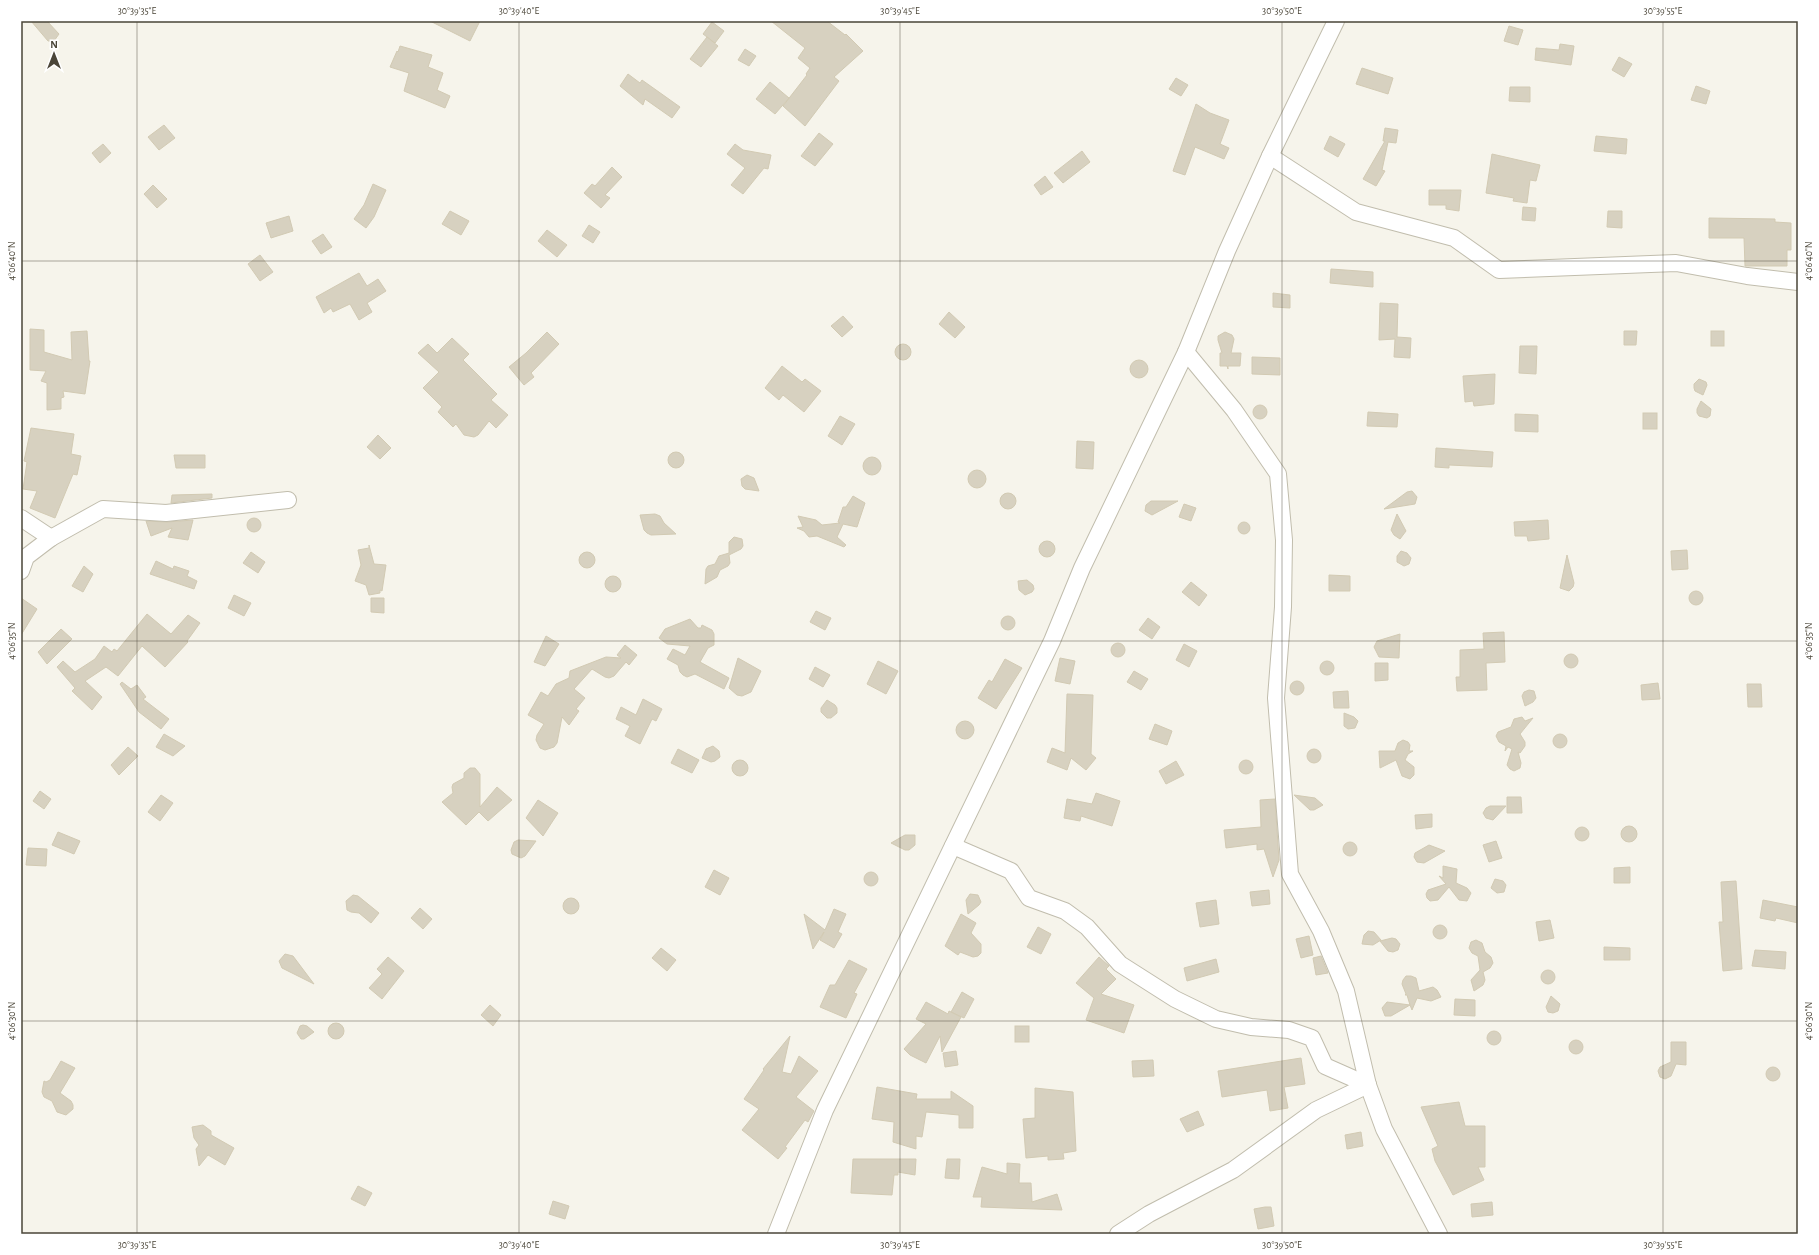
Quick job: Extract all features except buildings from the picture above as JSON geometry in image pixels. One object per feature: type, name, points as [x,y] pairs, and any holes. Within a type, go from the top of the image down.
[{"type":"street","points":[[776,1234],[825,1110],[1052,641],[1082,568],[1186,352],[1227,251],[1270,156],[1336,21]]},
{"type":"street","points":[[1270,156],[1356,212],[1454,238],[1499,270],[1676,263],[1747,276],[1798,282]]},
{"type":"street","points":[[1186,352],[1234,410],[1278,474],[1284,540],[1283,607],[1276,698],[1290,874],[1321,931],[1346,991],[1368,1085],[1384,1130],[1439,1234]]},
{"type":"street","points":[[21,571],[26,557],[51,538],[103,509],[166,513],[288,500]]},
{"type":"street","points":[[21,518],[51,538]]},
{"type":"street","points":[[953,846],[1011,872],[1029,898],[1065,911],[1087,927],[1120,964],[1175,999],[1216,1020],[1251,1027],[1289,1030],[1312,1038],[1325,1066],[1368,1085]]},
{"type":"street","points":[[1118,1234],[1149,1214],[1233,1170],[1316,1110],[1368,1085]]},
{"type":"street","points":[[1137,1234],[1149,1214]]}]
